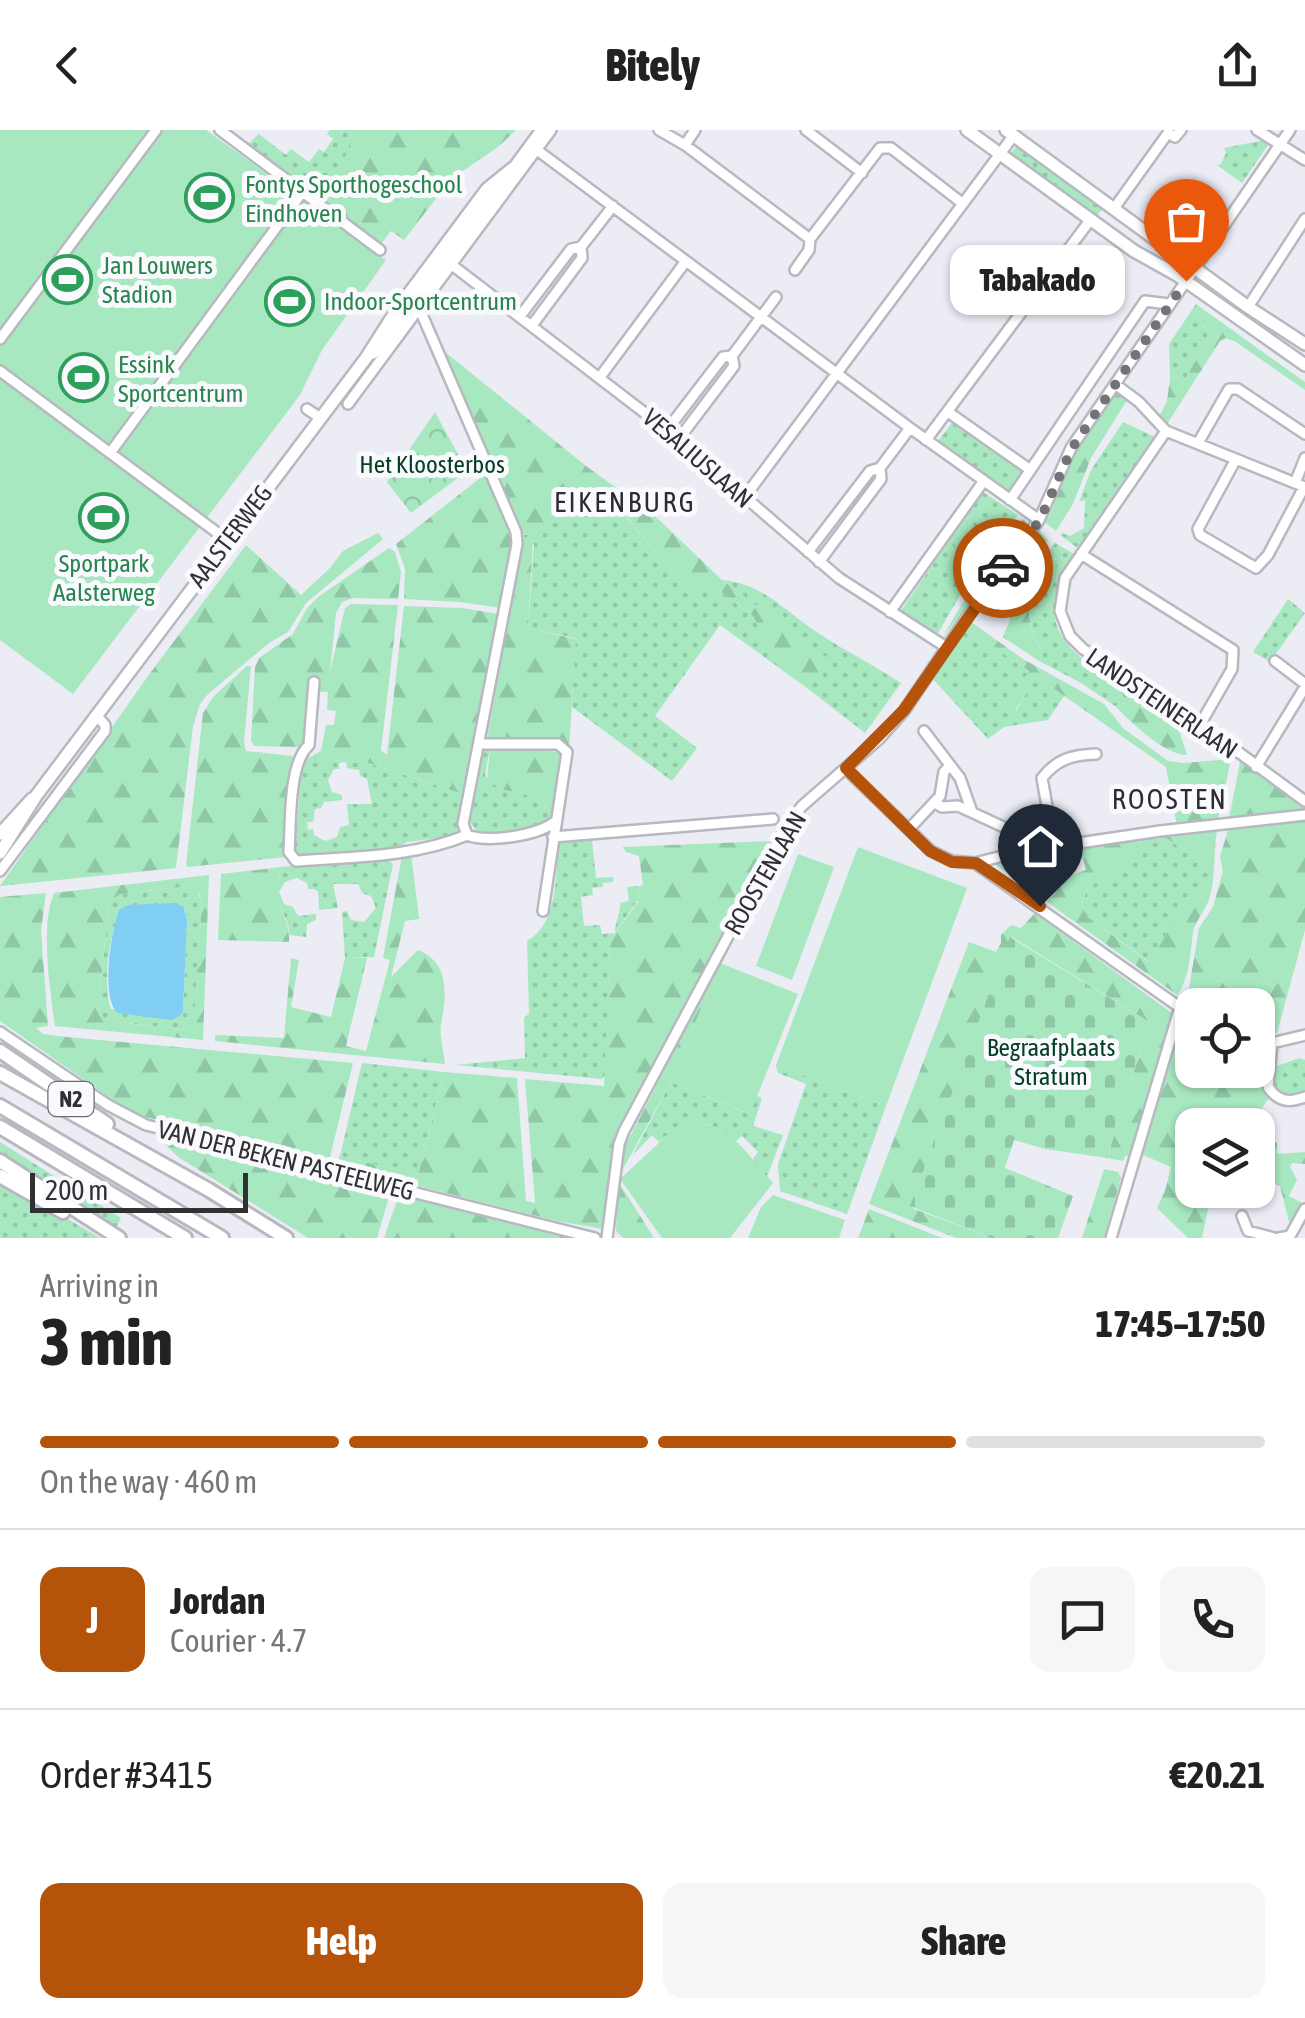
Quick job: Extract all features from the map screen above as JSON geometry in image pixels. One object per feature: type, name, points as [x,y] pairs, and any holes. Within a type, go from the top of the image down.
[{"type":"highway","name":"N2","points":[[0,1051],[98,1116],[136,1148]]},
{"type":"highway","name":"N2","points":[[0,1074],[136,1148],[286,1238]]},
{"type":"highway","points":[[0,1106],[222,1238]]},
{"type":"highway","points":[[0,1128],[185,1238]]},
{"type":"highway","points":[[0,1160],[119,1238]]},
{"type":"highway","points":[[0,1176],[75,1219],[102,1228]]},
{"type":"main road","name":"AALSTERWEG","points":[[0,853],[4,829],[36,796],[319,417],[413,304],[487,190],[513,168],[542,130]]},
{"type":"main road","points":[[967,130],[1134,251],[1186,281],[1305,366]]},
{"type":"main road","points":[[1010,133],[1248,307],[1304,340]]},
{"type":"street","points":[[0,339],[156,130]]},
{"type":"street","points":[[220,130],[380,250]]},
{"type":"street","name":"AALSTERWEG","points":[[348,404],[413,304],[452,265],[551,130]]},
{"type":"street","points":[[660,130],[685,144],[810,239]]},
{"type":"street","points":[[685,144],[695,130]]},
{"type":"street","points":[[806,130],[862,173]]},
{"type":"street","points":[[1114,207],[1166,132],[1176,137],[1181,130]]},
{"type":"street","points":[[1256,130],[1305,160]]},
{"type":"street","name":"ROOSTENLAAN","points":[[607,1238],[624,1131],[788,824],[802,806],[893,725],[1040,520],[1072,448],[1290,130]]},
{"type":"street","points":[[744,498],[1000,154],[1010,133]]},
{"type":"street","points":[[795,270],[809,250],[810,239],[880,148],[892,148],[962,203]]},
{"type":"street","points":[[537,150],[926,440],[1040,520]]},
{"type":"street","points":[[110,453],[303,191]]},
{"type":"street","points":[[521,315],[572,249],[581,247],[612,206]]},
{"type":"street","points":[[1248,307],[1305,219]]},
{"type":"street","points":[[926,440],[1091,220]]},
{"type":"street","points":[[534,324],[582,258],[581,247]]},
{"type":"street","points":[[600,377],[686,262]]},
{"type":"street","name":"VESALIUSLAAN","points":[[452,265],[534,324],[667,430],[819,562],[946,647]]},
{"type":"street","points":[[667,430],[721,359],[732,356],[776,297]]},
{"type":"street","name":"ROOSTENLAAN","points":[[1010,500],[1145,301],[1168,304]]},
{"type":"street","points":[[413,304],[452,383],[516,532],[517,544],[463,824],[467,835]]},
{"type":"street","points":[[678,440],[734,366],[732,356]]},
{"type":"street","points":[[0,371],[227,540]]},
{"type":"street","points":[[1115,384],[1166,430],[1301,486]]},
{"type":"street","points":[[1198,443],[1229,389],[1238,389],[1305,434]]},
{"type":"street","points":[[307,410],[319,417]]},
{"type":"street","points":[[948,412],[1029,469]]},
{"type":"street","points":[[808,552],[870,471],[880,468],[910,428]]},
{"type":"street","name":"LANDSTEINERLAAN","points":[[1166,430],[1066,578],[1060,598],[1064,624],[1083,649],[1201,723],[1305,802]]},
{"type":"street","points":[[1236,459],[1198,529],[1200,535],[1256,568],[1268,555],[1301,486],[1305,458]]},
{"type":"street","points":[[819,562],[881,479],[880,468]]},
{"type":"street","points":[[890,612],[984,482]]},
{"type":"street","points":[[1080,554],[1233,650],[1232,669],[1201,723]]},
{"type":"street","points":[[1256,767],[1301,703],[1305,686],[1275,660]]},
{"type":"street","points":[[314,682],[309,745],[301,752],[295,778],[289,852],[296,861],[389,854],[444,844],[467,835],[477,838],[535,834],[556,821]]},
{"type":"street","name":"AALSTERWEG","points":[[0,871],[105,730],[106,724],[96,715]]},
{"type":"street","points":[[924,731],[960,778],[972,812]]},
{"type":"street","points":[[479,744],[563,746],[567,752],[544,911]]},
{"type":"street","points":[[1054,846],[1042,778],[1073,755],[1096,754]]},
{"type":"street","points":[[909,829],[942,792],[944,772],[950,766]]},
{"type":"street","points":[[846,768],[944,859],[976,863],[1054,846],[1305,816]]},
{"type":"street","points":[[934,803],[942,807],[955,805],[1013,832],[1018,852]]},
{"type":"street","points":[[553,836],[772,819]]},
{"type":"street","points":[[535,834],[551,851]]},
{"type":"street","points":[[976,863],[1175,1003]]},
{"type":"street","points":[[1111,1238],[1175,1024]]},
{"type":"street","name":"VAN DER BEKEN PASTEELWEG","points":[[0,1032],[108,1105],[146,1125],[595,1238]]},
{"type":"street","points":[[1275,1042],[1305,1036]]},
{"type":"street","points":[[1268,1088],[1276,1097],[1290,1102],[1305,1097]]},
{"type":"street","points":[[1242,1216],[1244,1234],[1277,1238],[1290,1236],[1305,1209]]},
{"type":"green space","name":"Sportpark Aalsterweg","points":[[0,130],[206,130],[386,260],[322,350],[300,395],[73,694],[0,640]]},
{"type":"green space","points":[[330,130],[350,130],[351,145],[320,193],[384,240],[380,245],[247,145],[259,134],[286,155],[291,149],[309,162],[319,149],[324,152],[333,139],[327,134]]},
{"type":"green space","points":[[350,130],[516,130],[451,179],[404,240],[391,231],[384,240],[316,186],[326,181],[344,158]]},
{"type":"green space","points":[[1265,140],[1268,145],[1242,183],[1217,165],[1226,153],[1224,148]]},
{"type":"green space","points":[[1017,146],[1104,207],[1096,217],[1008,156]]},
{"type":"green space","points":[[1196,304],[1209,340],[1186,377],[1170,378],[1169,344]]},
{"type":"green space","points":[[1196,304],[1305,382],[1305,390],[1226,338],[1220,341],[1167,424],[1159,417],[1167,401],[1170,378],[1186,377],[1209,340]]},
{"type":"green space","points":[[439,347],[586,466],[654,515],[722,580],[829,659],[807,688],[778,667],[753,616],[708,582],[688,591],[605,491],[524,535]]},
{"type":"green space","points":[[1116,392],[1127,400],[1091,458],[1073,504],[1056,531],[1043,521],[1050,514],[1073,454]]},
{"type":"green space","name":"Het Kloosterbos","points":[[435,412],[467,471],[411,513],[387,482]]},
{"type":"green space","points":[[1123,422],[1155,437],[1079,549],[1060,535],[1070,536],[1084,528],[1085,500],[1079,502],[1091,470]]},
{"type":"green space","points":[[952,423],[1023,472],[1011,493],[938,441]]},
{"type":"green space","points":[[484,475],[512,531],[514,545],[502,608],[404,599],[405,569],[396,544]]},
{"type":"green space","points":[[602,489],[688,590],[708,582],[753,616],[778,667],[720,625],[655,716],[697,748],[672,781],[572,707],[575,638],[528,628],[534,544],[523,542],[524,535],[532,534]]},
{"type":"green space","points":[[983,492],[1018,515],[974,576],[967,516]]},
{"type":"green space","points":[[967,516],[974,576],[967,592],[960,595],[952,537]]},
{"type":"green space","points":[[1023,519],[1029,525],[1027,530],[943,637],[980,576]]},
{"type":"green space","points":[[1039,530],[1048,540],[1020,579],[1010,601],[994,590]]},
{"type":"green space","points":[[378,533],[383,539],[306,603],[288,632],[269,643],[200,704],[193,726],[176,868],[0,886],[246,545],[301,595],[343,551]]},
{"type":"green space","points":[[952,537],[960,595],[937,635],[900,612]]},
{"type":"green space","points":[[533,541],[528,628],[576,639],[569,748],[560,742],[487,739],[523,542]]},
{"type":"green space","points":[[1055,543],[1076,555],[1060,582],[1054,605],[1057,625],[1066,642],[1099,671],[1143,697],[1115,706],[1039,661],[1043,653],[1035,639],[1030,605],[1036,590],[1052,572],[1056,558],[1050,557],[1020,594],[1030,574]]},
{"type":"green space","points":[[389,548],[395,552],[401,572],[398,599],[353,598],[342,602],[336,613],[330,672],[345,608],[351,604],[398,605],[381,750],[387,755],[404,606],[500,614],[466,795],[365,762],[306,759],[321,751],[326,725],[334,725],[336,711],[327,710],[328,692],[311,691],[306,744],[302,747],[254,746],[251,740],[255,667],[259,658],[293,634],[318,597]]},
{"type":"green space","points":[[1054,556],[1055,568],[1036,589],[1030,604],[1032,631],[1043,653],[1039,661],[1003,637],[1020,594]]},
{"type":"green space","points":[[722,580],[762,593],[818,633],[901,683],[865,733],[807,688],[828,659]]},
{"type":"green space","points":[[1288,599],[1305,613],[1270,662],[1253,652]]},
{"type":"green space","points":[[971,622],[1023,659],[1104,704],[1123,728],[1168,761],[1231,759],[1218,820],[1177,826],[1166,767],[1037,677],[1014,712],[1008,705],[1029,671],[966,627]]},
{"type":"green space","points":[[966,627],[1029,671],[1009,704],[1016,711],[1036,676],[1064,696],[1048,720],[1004,727],[988,739],[932,678]]},
{"type":"green space","points":[[251,666],[246,751],[292,756],[295,760],[286,857],[188,867],[203,713],[213,697]]},
{"type":"green space","points":[[1143,697],[1175,717],[1187,755],[1158,744],[1115,706]]},
{"type":"green space","points":[[485,747],[490,747],[485,776],[501,789],[532,796],[555,814],[554,820],[538,831],[481,836],[470,822]]},
{"type":"green space","points":[[490,747],[562,752],[555,814],[532,796],[501,789],[487,780]]},
{"type":"green space","points":[[306,759],[365,762],[466,795],[461,824],[454,836],[407,842],[399,848],[295,856],[301,770]],"holes":[[[346,762],[347,768],[359,770],[360,776],[367,779],[372,804],[347,804],[349,825],[340,827],[337,837],[325,841],[314,835],[313,829],[308,830],[307,822],[313,822],[315,809],[324,802],[342,800],[342,795],[332,792],[328,780],[334,769],[339,769],[339,763]]]},
{"type":"green space","points":[[1242,763],[1304,808],[1229,819]]},
{"type":"green space","points":[[1305,820],[1305,930],[1277,1033],[1275,988],[1189,988],[1199,928],[1213,907],[1223,871],[1220,857],[1228,830]]},
{"type":"green space","points":[[1217,831],[1210,896],[1194,927],[1187,973],[1175,994],[1047,902],[1071,875],[1086,870],[1083,859],[1018,869],[1048,891],[1042,899],[994,863],[998,859],[1141,840],[1107,880],[1101,879],[1087,891],[1082,906],[1088,917],[1147,961],[1212,870],[1165,837]]},
{"type":"green space","points":[[1165,837],[1213,870],[1148,961],[1088,917],[1083,901],[1091,887],[1101,878],[1107,880],[1141,840]]},
{"type":"green space","points":[[592,840],[596,878],[613,877],[613,882],[592,888],[593,895],[581,897],[584,926],[600,925],[602,934],[615,933],[610,940],[605,1076],[602,1079],[456,1065],[525,1058],[524,1018],[529,1014],[527,941],[545,923],[550,910],[559,841]]},
{"type":"green space","points":[[773,841],[615,1136],[603,1229],[339,1166],[339,1156],[418,1175],[444,1072],[517,1078],[526,1201],[535,1203],[525,1079],[604,1086],[610,940],[638,902],[639,886],[643,885],[639,856],[623,847]]},
{"type":"green space","points":[[858,847],[967,888],[886,1106],[776,1065]]},
{"type":"green space","points":[[411,853],[419,919],[405,921],[391,977],[418,950],[436,963],[444,982],[441,1029],[445,1064],[215,1041],[215,1035],[284,1038],[291,958],[299,960],[291,1007],[331,1017],[345,958],[367,958],[346,1046],[366,1051],[390,960],[383,958],[402,856]]},
{"type":"green space","points":[[798,854],[834,867],[792,980],[756,966]]},
{"type":"green space","points":[[386,857],[393,864],[374,957],[345,958],[342,912],[347,911],[351,920],[364,922],[376,908],[371,896],[362,893],[358,884],[333,884],[338,908],[319,910],[318,892],[308,889],[307,883],[297,878],[285,882],[279,892],[284,904],[293,907],[298,916],[316,914],[316,920],[307,924],[306,937],[289,935],[278,898],[281,867]]},
{"type":"green space","points":[[281,867],[278,897],[289,942],[218,940],[221,874]]},
{"type":"green space","points":[[209,875],[203,1040],[55,1026],[47,940],[54,893]],"holes":[[[190,886],[202,902],[193,1025],[187,1030],[102,1020],[98,1012],[109,901],[121,894]]]},
{"type":"green space","points":[[190,886],[196,889],[202,902],[194,1025],[188,1030],[102,1020],[98,1012],[109,901],[121,894]],"holes":[[[173,903],[186,913],[183,1011],[111,1009],[108,957],[121,908]]]},
{"type":"green space","points":[[639,886],[638,900],[615,933],[620,903],[629,901],[627,887]]},
{"type":"green space","points":[[46,893],[41,931],[48,1026],[36,1028],[56,1036],[353,1063],[329,1161],[133,1114],[0,1021],[0,897]]},
{"type":"green space","points":[[1035,913],[1173,1014],[1132,1155],[1125,1156],[1123,1161],[1107,1158],[1149,1022],[1012,937],[912,1208],[991,1238],[956,1238],[869,1204],[969,942],[996,952],[1001,935],[1011,925],[1021,928]]},
{"type":"green space","name":"Begraafplaats Stratum","points":[[1010,937],[1149,1022],[1107,1158],[1014,1140],[1005,1168],[1073,1196],[1058,1238],[991,1238],[910,1206]]},
{"type":"green space","points":[[720,963],[671,1082],[619,1176],[622,1152]]},
{"type":"green space","points":[[720,963],[798,994],[750,1114],[671,1082]]},
{"type":"green space","points":[[1175,1047],[1175,1088],[1266,1088],[1270,1097],[1263,1108],[1175,1108],[1175,1208],[1208,1208],[1202,1238],[1188,1238],[1157,1208],[1171,1167],[1143,1155]]},
{"type":"green space","points":[[1300,1058],[1305,1060],[1305,1093],[1284,1098],[1272,1088],[1275,1067]]},
{"type":"green space","points":[[362,1063],[444,1072],[418,1175],[340,1156]]},
{"type":"green space","points":[[776,1065],[886,1106],[847,1214],[780,1191],[778,1164],[806,1084],[778,1073]]},
{"type":"green space","points":[[671,1082],[749,1114],[757,1096],[762,1098],[753,1126],[783,1135],[767,1177],[752,1160],[758,1152],[742,1136],[735,1142],[706,1125],[688,1125],[659,1142],[652,1135],[632,1156]]},
{"type":"green space","points":[[690,1122],[717,1128],[728,1135],[773,1183],[730,1238],[662,1238],[620,1179],[676,1127]]},
{"type":"green space","points":[[149,1128],[391,1190],[377,1238],[308,1238],[178,1157]]},
{"type":"green space","points":[[1275,1141],[1277,1154],[1305,1152],[1305,1164],[1292,1163],[1290,1167],[1297,1180],[1289,1196],[1304,1204],[1296,1220],[1289,1222],[1280,1186],[1275,1183]]},
{"type":"green space","points":[[0,1142],[121,1218],[115,1230],[0,1156]]},
{"type":"green space","points":[[1104,1169],[1118,1172],[1121,1178],[1104,1238],[1082,1238]]},
{"type":"green space","points":[[0,1180],[97,1236],[101,1238],[0,1238]]},
{"type":"green space","points":[[618,1181],[654,1238],[623,1238],[616,1231]]},
{"type":"green space","points":[[400,1192],[579,1238],[384,1238]]},
{"type":"green space","points":[[773,1195],[845,1220],[839,1238],[748,1238],[761,1207]]},
{"type":"green space","points":[[869,1209],[942,1238],[858,1238]]},
{"type":"water","points":[[173,903],[183,906],[187,920],[183,1011],[171,1020],[118,1013],[109,994],[108,979],[113,931],[120,909]]},
{"type":"way so far","points":[[1003,568],[1040,520],[1072,448],[1186,281]]},
{"type":"place","name":"Fontys Sporthogeschool Eindhoven","points":[[210,198]]},
{"type":"place","name":"Jan Louwers Stadion","points":[[67,279]]},
{"type":"place","name":"Tabakado","points":[[1186,281]]},
{"type":"place","name":"Indoor-Sportcentrum","points":[[289,301]]},
{"type":"place","name":"Essink Sportcentrum","points":[[83,378]]},
{"type":"place","name":"Sportpark Aalsterweg","points":[[104,517]]},
{"type":"district","name":"EIKENBURG","points":[[625,502]]},
{"type":"district","name":"ROOSTEN","points":[[1170,799]]},
{"type":"route","points":[[1003,568],[893,725],[846,768],[930,851],[952,862],[976,863],[1040,906]]}]
